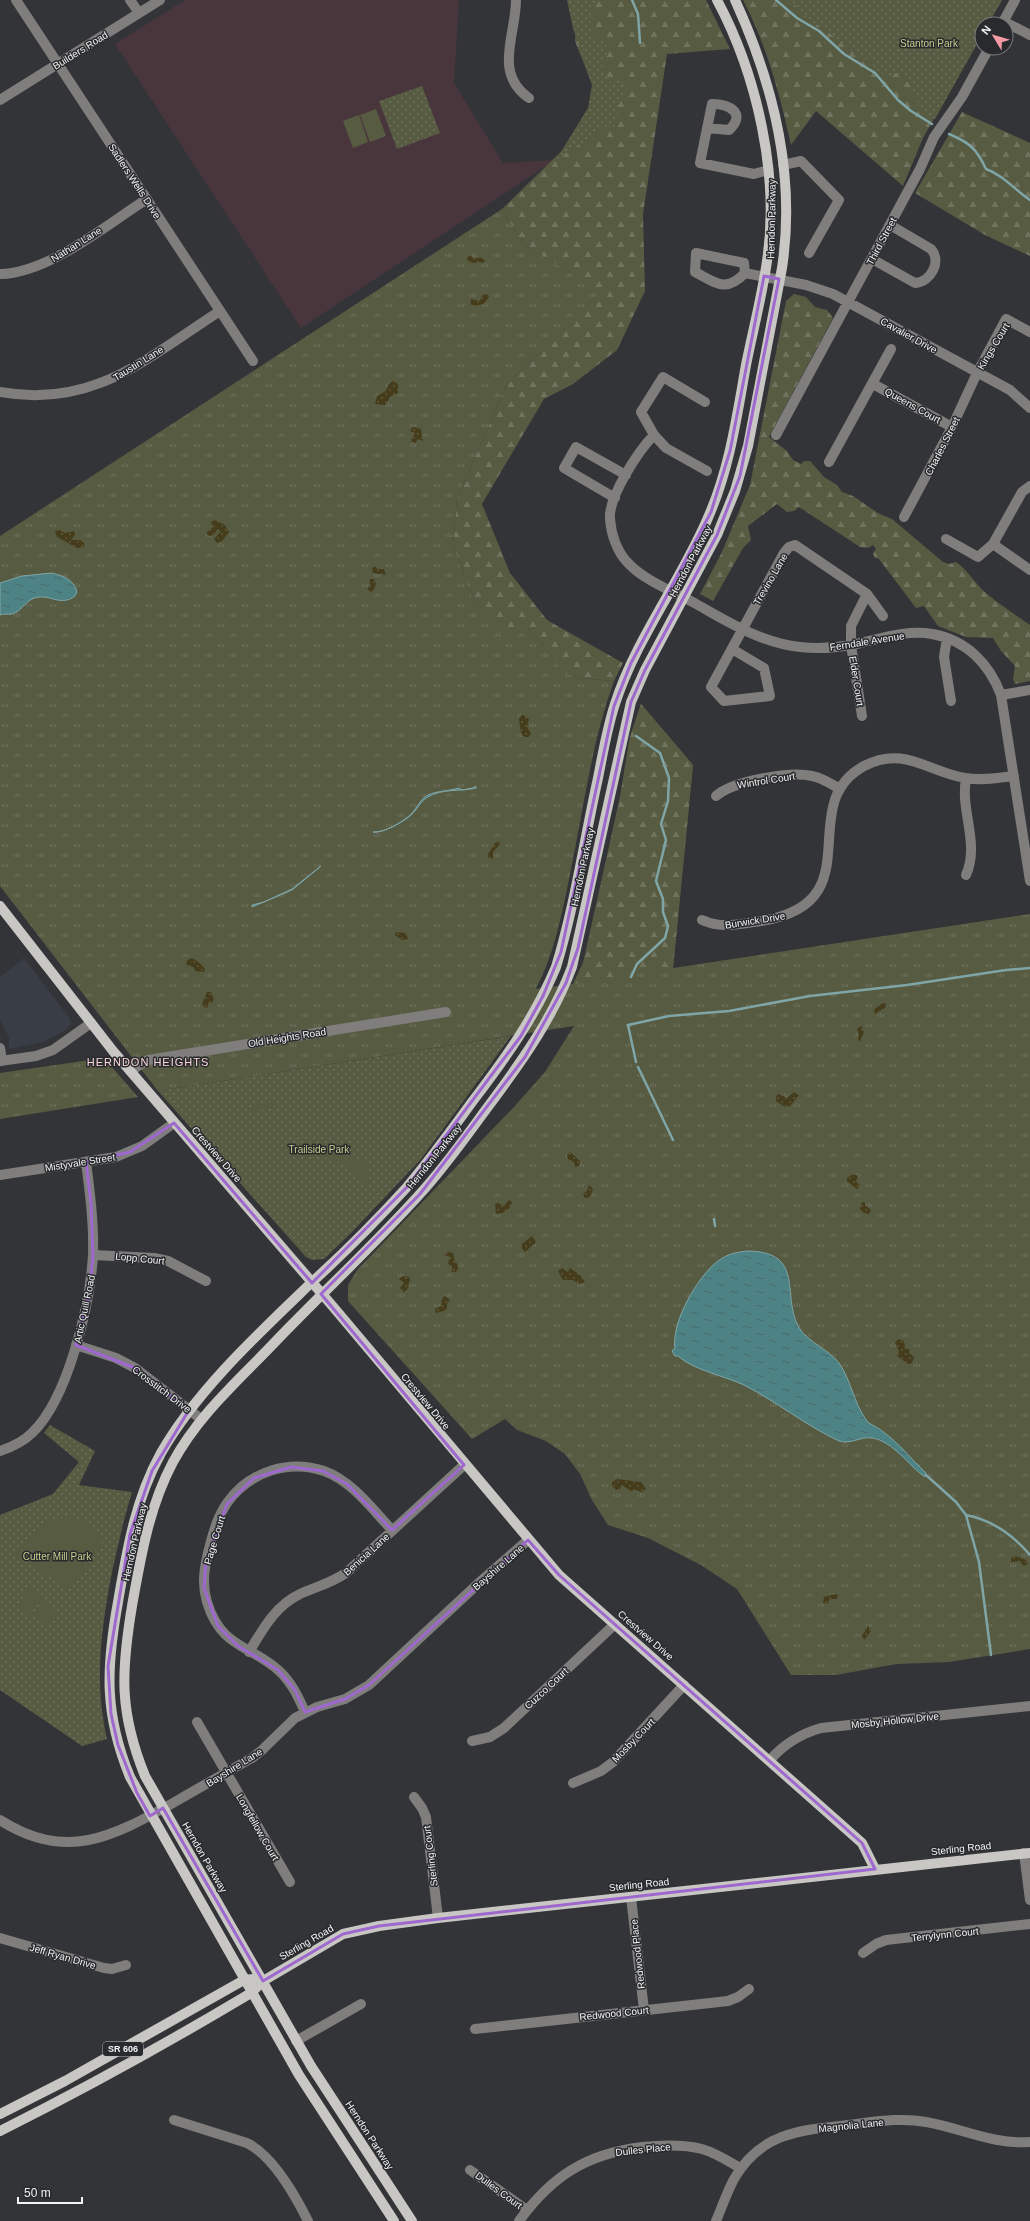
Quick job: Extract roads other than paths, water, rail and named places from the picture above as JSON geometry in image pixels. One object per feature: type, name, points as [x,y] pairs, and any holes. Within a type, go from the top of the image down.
[{"type":"main road","name":"Herndon Parkway","points":[[394,2221],[299,2075],[150,1816],[130,1778],[118,1745],[111,1714],[108,1666],[129,1540],[139,1502],[160,1454],[189,1410],[213,1382],[394,1200],[428,1162],[521,1036],[543,996],[561,952],[614,706],[631,664],[704,528],[721,484],[730,451],[764,276],[769,227],[768,170],[764,134],[753,89],[738,45],[717,0]]},
{"type":"main road","name":"Herndon Parkway","points":[[412,2221],[296,2041],[145,1776],[132,1742],[126,1708],[123,1664],[139,1570],[151,1515],[174,1461],[201,1420],[222,1396],[321,1294],[384,1232],[440,1171],[525,1057],[557,1003],[578,948],[630,707],[645,670],[717,535],[740,476],[748,446],[779,279],[785,242],[783,165],[776,119],[768,86],[753,42],[735,0]]},
{"type":"main road","name":"Crestview Drive","points":[[0,906],[130,1071],[559,1575],[770,1760],[862,1844],[875,1870]]},
{"type":"main road","name":"Sterling Road","points":[[0,2131],[89,2087],[251,1993],[263,1981],[343,1934],[379,1926],[438,1918],[1027,1853]]},
{"type":"main road","points":[[244,1980],[253,1979],[263,1981]]},
{"type":"main road","name":"SR 606","points":[[0,2114],[65,2081],[244,1980]]},
{"type":"street","name":"Sadlers Wells Drive","points":[[16,0],[253,361]]},
{"type":"street","points":[[130,0],[139,13]]},
{"type":"street","name":"Builders Road","points":[[0,100],[160,0]]},
{"type":"street","points":[[516,0],[509,68],[516,86],[529,98]]},
{"type":"street","points":[[1006,16],[1015,0]]},
{"type":"street","points":[[1014,27],[1030,35]]},
{"type":"street","name":"Third Street","points":[[776,435],[847,302],[872,259],[920,168],[934,138],[962,97],[984,56]]},
{"type":"street","points":[[707,128],[700,163],[754,174],[768,170]]},
{"type":"street","points":[[783,165],[801,161],[839,200],[809,253]]},
{"type":"street","name":"Nathan Lane","points":[[0,274],[31,269],[55,259],[147,199]]},
{"type":"street","points":[[872,259],[915,283],[922,283],[927,279],[937,262],[936,254],[931,249],[890,225]]},
{"type":"street","points":[[696,253],[744,263],[745,273],[737,282],[727,285],[719,285],[695,272],[696,253]]},
{"type":"street","name":"Cavalier Drive","points":[[745,273],[818,288],[847,302],[1010,390],[1030,408]]},
{"type":"street","name":"Taustin Lane","points":[[0,392],[33,396],[54,395],[93,387],[126,372],[220,311]]},
{"type":"street","name":"Kings Court","points":[[977,373],[1006,319],[1030,332]]},
{"type":"street","name":"Queens Court","points":[[829,462],[891,350]]},
{"type":"street","name":"Charles Street","points":[[904,517],[952,427],[977,373]]},
{"type":"street","points":[[705,402],[663,377],[642,412],[654,435],[666,448],[707,471]]},
{"type":"street","name":"Queens Court","points":[[873,384],[952,427]]},
{"type":"street","name":"Ferndale Avenue","points":[[654,435],[645,444],[626,476],[615,498],[610,518],[615,543],[620,554],[637,572],[670,591],[762,638],[799,647],[819,648],[851,645],[917,634],[932,634],[958,642],[980,659],[989,670],[1001,694],[1014,776],[1026,829],[1030,881]]},
{"type":"street","points":[[615,498],[564,468],[576,447],[626,476]]},
{"type":"street","points":[[946,539],[978,557],[993,544],[1022,492],[1030,486]]},
{"type":"street","points":[[993,544],[1030,570]]},
{"type":"street","name":"Trevino Lane","points":[[742,629],[784,553],[789,547],[795,545],[867,594],[883,616]]},
{"type":"street","points":[[851,645],[850,626],[867,594]]},
{"type":"street","points":[[732,649],[764,668],[770,696],[724,701],[715,694],[710,687],[742,629]]},
{"type":"street","points":[[947,638],[944,657],[951,701]]},
{"type":"street","name":"Elder Court","points":[[851,645],[862,716]]},
{"type":"street","points":[[1001,694],[1030,690]]},
{"type":"street","name":"Burwick Drive","points":[[702,920],[720,926],[729,926],[780,918],[792,914],[811,900],[825,878],[828,866],[832,810],[840,789],[863,767],[874,762],[892,758],[910,759],[966,779],[981,780],[1014,776]]},
{"type":"street","name":"Wintrol Court","points":[[716,796],[738,783],[791,775],[813,776],[840,789]]},
{"type":"street","points":[[966,779],[964,797],[972,849],[972,858],[966,874]]},
{"type":"street","name":"Old Heights Road","points":[[130,1071],[148,1060],[446,1012]]},
{"type":"street","points":[[0,1048],[1,1061],[36,1056],[52,1050],[91,1023]]},
{"type":"street","name":"Mistyvale Street","points":[[0,1175],[86,1162],[130,1152],[148,1142],[174,1123]]},
{"type":"street","name":"Artic Quill Road","points":[[0,1450],[22,1441],[38,1427],[63,1382],[76,1345],[89,1294],[93,1255],[91,1203],[86,1162]]},
{"type":"street","name":"Lopp Court","points":[[93,1255],[154,1258],[168,1261],[206,1281]]},
{"type":"street","name":"Crosstitch Drive","points":[[76,1345],[116,1358],[135,1368],[201,1420]]},
{"type":"street","name":"Benicia Lane","points":[[249,1652],[277,1610],[300,1594],[324,1586],[346,1574],[464,1465]]},
{"type":"street","name":"Page Court","points":[[305,1712],[295,1690],[283,1675],[267,1662],[228,1638],[218,1626],[207,1601],[204,1588],[206,1561],[220,1515],[234,1494],[244,1485],[260,1475],[278,1468],[304,1467],[323,1471],[347,1484],[392,1530]]},
{"type":"street","name":"Bayshire Lane","points":[[0,1820],[25,1833],[40,1838],[74,1842],[107,1836],[127,1829],[227,1773],[261,1751],[286,1726],[305,1712],[344,1699],[369,1685],[481,1581],[528,1540]]},
{"type":"street","name":"Cuzco Court","points":[[472,1741],[490,1737],[504,1728],[615,1624]]},
{"type":"street","name":"Mosby Court","points":[[573,1783],[601,1771],[613,1762],[684,1685]]},
{"type":"street","name":"Mosby Hollow Drive","points":[[770,1760],[786,1744],[797,1737],[821,1728],[1030,1706]]},
{"type":"street","name":"Longfellow Court","points":[[197,1722],[290,1882]]},
{"type":"street","name":"Sterling Court","points":[[414,1797],[426,1816],[438,1918]]},
{"type":"street","points":[[1027,1853],[1030,1900]]},
{"type":"street","name":"Redwood Place","points":[[631,1897],[644,2010]]},
{"type":"street","name":"Terrylynn Court","points":[[863,1953],[876,1944],[886,1940],[1030,1924]]},
{"type":"street","name":"Jeff Ryan Drive","points":[[0,1938],[104,1968],[112,1969],[126,1965]]},
{"type":"street","name":"Redwood Court","points":[[475,2029],[728,2001],[738,1997],[749,1989]]},
{"type":"street","points":[[296,2041],[361,2004]]},
{"type":"street","points":[[174,2120],[246,2143],[256,2148],[270,2161],[308,2221]]},
{"type":"street","name":"Magnolia Lane","points":[[716,2221],[740,2168],[762,2146],[790,2133],[876,2121],[926,2122],[997,2140],[1030,2142]]},
{"type":"street","name":"Dulles Place","points":[[519,2221],[544,2190],[571,2169],[603,2154],[621,2150],[671,2145],[689,2146],[716,2155],[740,2168]]},
{"type":"street","name":"Dulles Court","points":[[470,2170],[527,2210]]},
{"type":"water","points":[[52,573],[64,577],[74,584],[77,592],[75,596],[66,600],[44,597],[35,598],[16,612],[0,615],[0,583],[22,576]]},
{"type":"water","points":[[459,788],[462,790],[440,792],[428,797],[408,818],[393,826],[411,814],[428,795],[435,793]]},
{"type":"water","points":[[321,866],[292,890],[267,901],[292,889]]},
{"type":"water","points":[[263,902],[252,907],[252,905]]},
{"type":"water","points":[[748,1251],[766,1253],[778,1259],[785,1268],[789,1279],[794,1317],[800,1329],[808,1338],[839,1363],[867,1421],[899,1446],[926,1473],[925,1477],[894,1449],[880,1440],[863,1438],[848,1442],[839,1441],[814,1428],[744,1385],[700,1369],[684,1361],[678,1356],[675,1356],[672,1351],[675,1348],[677,1326],[688,1300],[702,1277],[721,1259],[732,1254]]},
{"type":"waterway","points":[[632,0],[638,14],[640,43]]},
{"type":"waterway","points":[[776,0],[797,18],[819,31],[844,54],[875,73],[898,100],[911,111],[932,124]]},
{"type":"waterway","points":[[949,134],[972,147],[986,169],[1003,179],[1030,200]]},
{"type":"waterway","points":[[631,977],[637,964],[665,938],[668,926],[663,912],[663,899],[656,881],[666,840],[661,824],[668,801],[669,778],[660,753],[636,736]]},
{"type":"waterway","points":[[636,1062],[628,1025],[669,1016],[729,1011],[810,996],[907,985],[1006,970],[1030,968]]},
{"type":"waterway","points":[[638,1067],[673,1140]]},
{"type":"waterway","points":[[714,1219],[715,1226]]},
{"type":"waterway","points":[[926,1475],[956,1502],[966,1515],[979,1562],[991,1655]]},
{"type":"waterway","points":[[966,1515],[976,1517],[1001,1529],[1030,1555]]},
{"type":"district","name":"HERNDON HEIGHTS","points":[[148,1062]]},
{"type":"park label","name":"Stanton Park","points":[[929,43]]},
{"type":"park label","name":"Trailside Park","points":[[319,1149]]},
{"type":"park label","name":"Cutter Mill Park","points":[[57,1556]]}]
